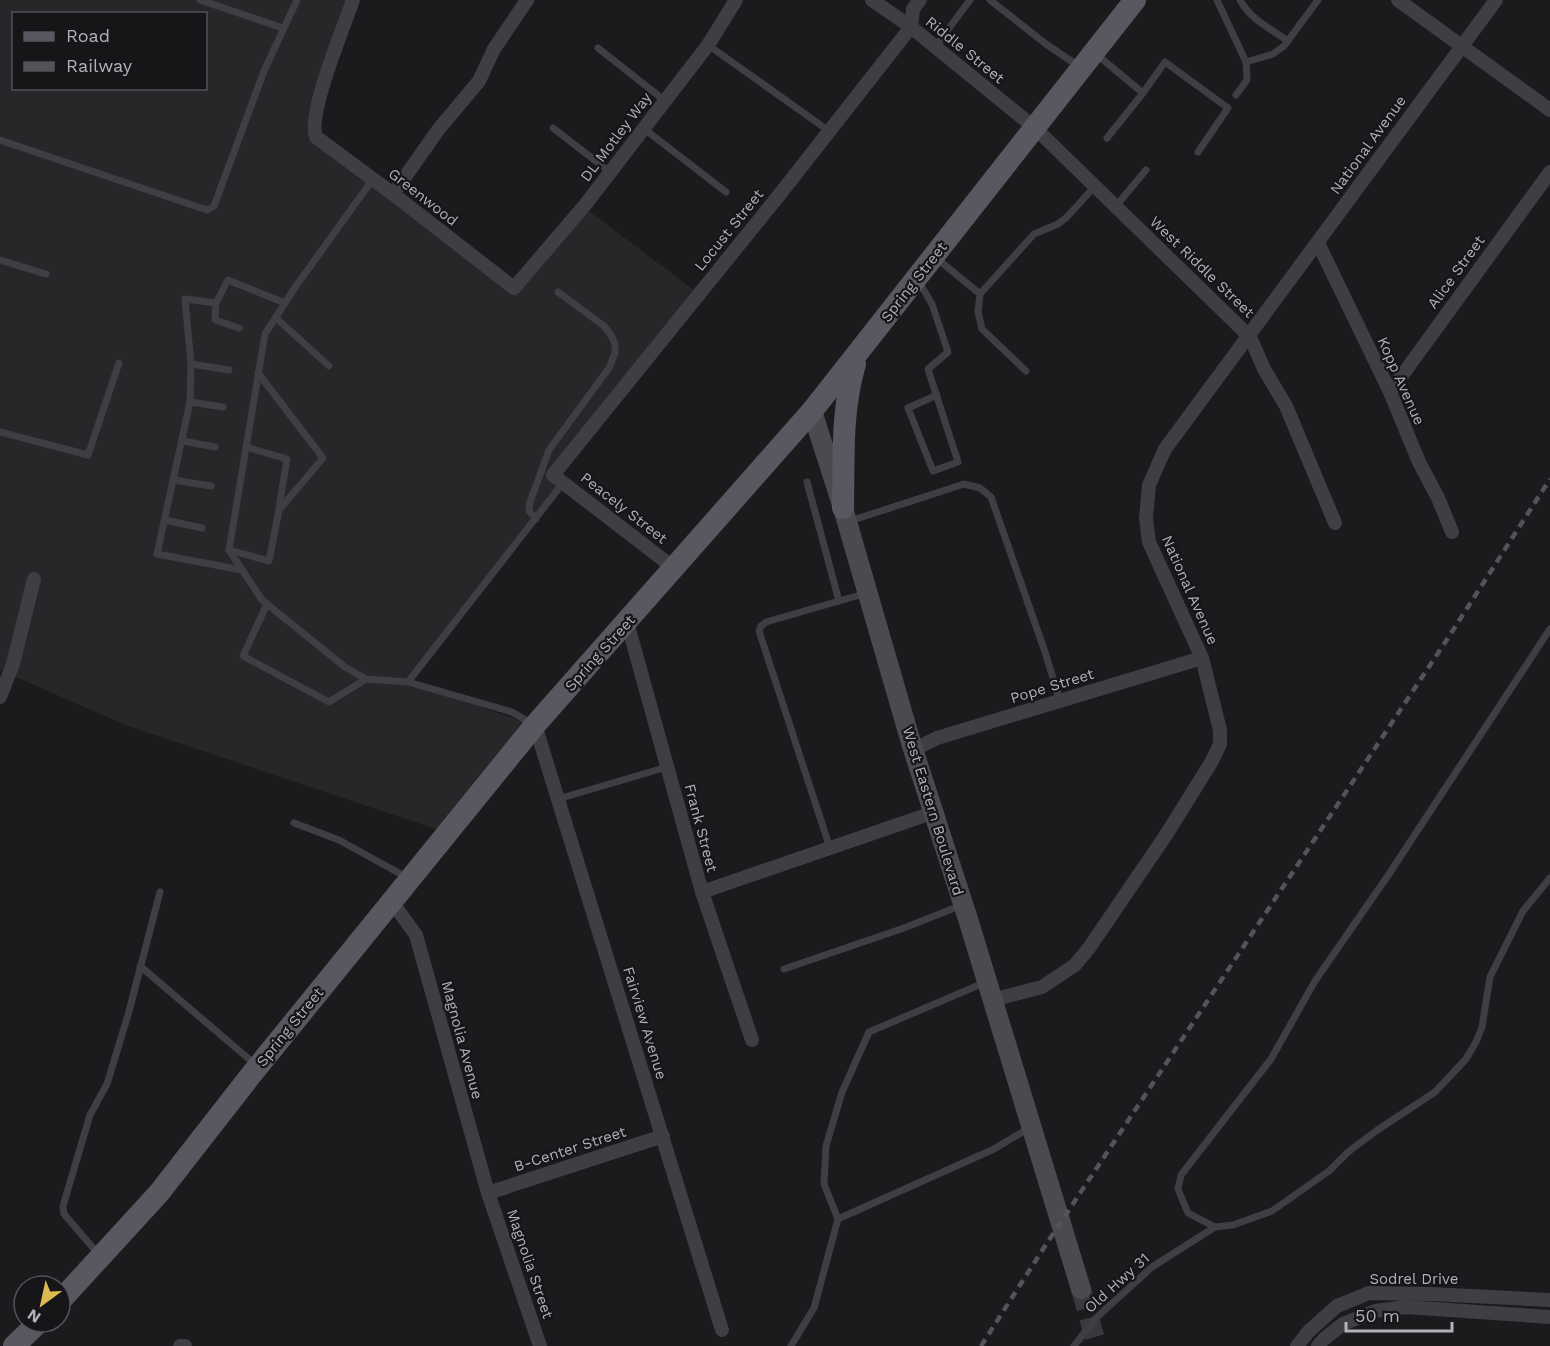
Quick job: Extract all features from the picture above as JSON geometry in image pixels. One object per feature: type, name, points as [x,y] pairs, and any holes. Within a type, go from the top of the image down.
[{"type":"main road","name":"Spring Street","points":[[72,1288],[159,1192],[535,726],[813,411],[1135,0]]},
{"type":"main road","points":[[845,515],[844,414],[858,354]]},
{"type":"main road","name":"West Eastern Boulevard","points":[[813,411],[932,813],[968,919],[1081,1289]]},
{"type":"main road","points":[[14,1346],[26,1334]]},
{"type":"street","name":"Greenwood","points":[[353,0],[317,105],[314,131],[316,138],[393,194],[514,288]]},
{"type":"street","points":[[393,194],[438,130],[479,81],[494,50],[527,0]]},
{"type":"street","name":"Riddle Street","points":[[872,0],[911,27],[1035,128]]},
{"type":"street","name":"Locust Street","points":[[559,478],[911,27],[913,9],[920,0]]},
{"type":"street","points":[[1398,0],[1550,110]]},
{"type":"street","name":"National Avenue","points":[[989,991],[1042,987],[1075,965],[1160,844],[1212,761],[1220,744],[1221,730],[1202,658],[1149,542],[1146,518],[1149,485],[1165,449],[1250,337],[1460,46],[1496,0]]},
{"type":"street","name":"DL Motley Way","points":[[514,288],[585,205],[708,45],[732,1]]},
{"type":"street","name":"West Riddle Street","points":[[1035,128],[1250,337],[1264,369],[1286,406],[1335,523]]},
{"type":"street","name":"Alice Street","points":[[1390,392],[1550,172]]},
{"type":"street","name":"Kopp Avenue","points":[[1318,243],[1390,392],[1419,462],[1438,498],[1452,532]]},
{"type":"street","name":"Peacely Street","points":[[559,478],[674,568]]},
{"type":"street","points":[[0,697],[13,664],[34,579]]},
{"type":"street","name":"Frank Street","points":[[627,622],[702,892],[752,1040]]},
{"type":"street","name":"Pope Street","points":[[912,746],[923,745],[937,738],[1202,658]]},
{"type":"street","name":"Fairview Avenue","points":[[535,726],[722,1330]]},
{"type":"street","points":[[702,892],[932,813]]},
{"type":"street","name":"Magnolia Avenue","points":[[392,902],[416,934],[488,1193]]},
{"type":"street","name":"B-Center Street","points":[[488,1193],[663,1136]]},
{"type":"street","name":"Magnolia Street","points":[[488,1193],[540,1346]]},
{"type":"street","name":"Sodrel Drive","points":[[1298,1346],[1309,1331],[1337,1306],[1369,1293],[1550,1300]]},
{"type":"street","name":"Sodrel Drive","points":[[1318,1346],[1343,1324],[1375,1311],[1405,1307],[1550,1317]]},
{"type":"street","points":[[180,1346],[185,1346]]},
{"type":"lane","points":[[200,0],[283,28]]},
{"type":"lane","points":[[0,140],[207,210],[214,206],[264,71],[297,0]]},
{"type":"lane","points":[[935,47],[970,0]]},
{"type":"lane","points":[[990,0],[1046,44],[1088,60],[1143,93]]},
{"type":"lane","points":[[1217,0],[1246,62],[1247,80],[1236,95]]},
{"type":"lane","points":[[1240,0],[1244,9],[1258,21],[1288,41]]},
{"type":"lane","points":[[1246,62],[1274,54],[1288,41],[1318,0]]},
{"type":"lane","points":[[708,45],[829,131]]},
{"type":"lane","points":[[598,48],[664,100]]},
{"type":"lane","points":[[1107,138],[1165,62],[1228,108],[1198,152]]},
{"type":"lane","points":[[553,128],[610,172]]},
{"type":"lane","points":[[643,128],[726,192]]},
{"type":"lane","points":[[1116,206],[1146,170]]},
{"type":"lane","points":[[373,179],[265,334],[229,549],[262,600],[345,667],[366,679],[408,682],[512,712],[535,726]]},
{"type":"lane","points":[[1026,371],[982,329],[978,312],[980,294],[1034,234],[1058,224],[1067,217],[1095,186]]},
{"type":"lane","points":[[933,255],[980,294]]},
{"type":"lane","points":[[0,260],[46,274]]},
{"type":"lane","points":[[916,278],[932,304],[948,352],[928,369],[937,395],[958,462],[933,471],[908,408],[937,395]]},
{"type":"lane","points":[[239,328],[215,320],[216,303],[228,280],[285,303]]},
{"type":"lane","points":[[536,519],[529,511],[530,502],[545,459],[558,436],[609,368],[615,353],[615,344],[604,326],[558,292]]},
{"type":"lane","points":[[216,303],[185,298],[190,364],[190,402],[157,554],[242,570]]},
{"type":"lane","points":[[276,318],[329,366]]},
{"type":"lane","points":[[0,432],[88,455],[119,363]]},
{"type":"lane","points":[[190,364],[229,370]]},
{"type":"lane","points":[[258,373],[324,458],[279,510]]},
{"type":"lane","points":[[190,402],[223,407]]},
{"type":"lane","points":[[183,441],[215,447]]},
{"type":"lane","points":[[229,549],[268,561],[279,510],[287,459],[246,447]]},
{"type":"lane","points":[[408,682],[536,519],[559,478]]},
{"type":"lane","points":[[174,480],[211,486]]},
{"type":"lane","points":[[807,482],[839,601]]},
{"type":"lane","points":[[845,515],[964,484],[980,488],[992,496],[1060,700]]},
{"type":"lane","points":[[165,520],[202,528]]},
{"type":"lane","points":[[830,848],[759,631],[766,622],[868,592]]},
{"type":"lane","points":[[267,604],[243,656],[328,702],[366,679]]},
{"type":"lane","points":[[1550,629],[1389,874],[1315,981],[1271,1059],[1181,1175],[1178,1189],[1188,1213],[1215,1227],[1233,1225],[1272,1211],[1329,1171],[1348,1152],[1435,1092],[1466,1059],[1476,1042],[1482,1027],[1490,977],[1523,911],[1550,878]]},
{"type":"lane","points":[[558,799],[667,767]]},
{"type":"lane","points":[[294,823],[339,840],[410,879]]},
{"type":"lane","points":[[100,1257],[64,1214],[63,1206],[90,1115],[107,1084],[160,892]]},
{"type":"lane","points":[[784,969],[962,905]]},
{"type":"lane","points":[[140,966],[258,1067]]},
{"type":"lane","points":[[790,1346],[814,1308],[838,1219],[824,1184],[826,1146],[842,1092],[869,1032],[989,991]]},
{"type":"lane","points":[[838,1219],[994,1149],[1031,1127]]},
{"type":"lane","name":"Old Hwy 31","points":[[1074,1346],[1102,1312],[1152,1267],[1215,1227]]},
{"type":"shaded area","points":[[0,0],[353,0],[314,131],[514,287],[578,203],[699,294],[554,475],[564,482],[409,683],[535,725],[448,833],[128,726],[0,670]]},
{"type":"tunnel","points":[[1081,1289],[1097,1346]]},
{"type":"railway","points":[[981,1346],[1448,638],[1550,479]]}]
